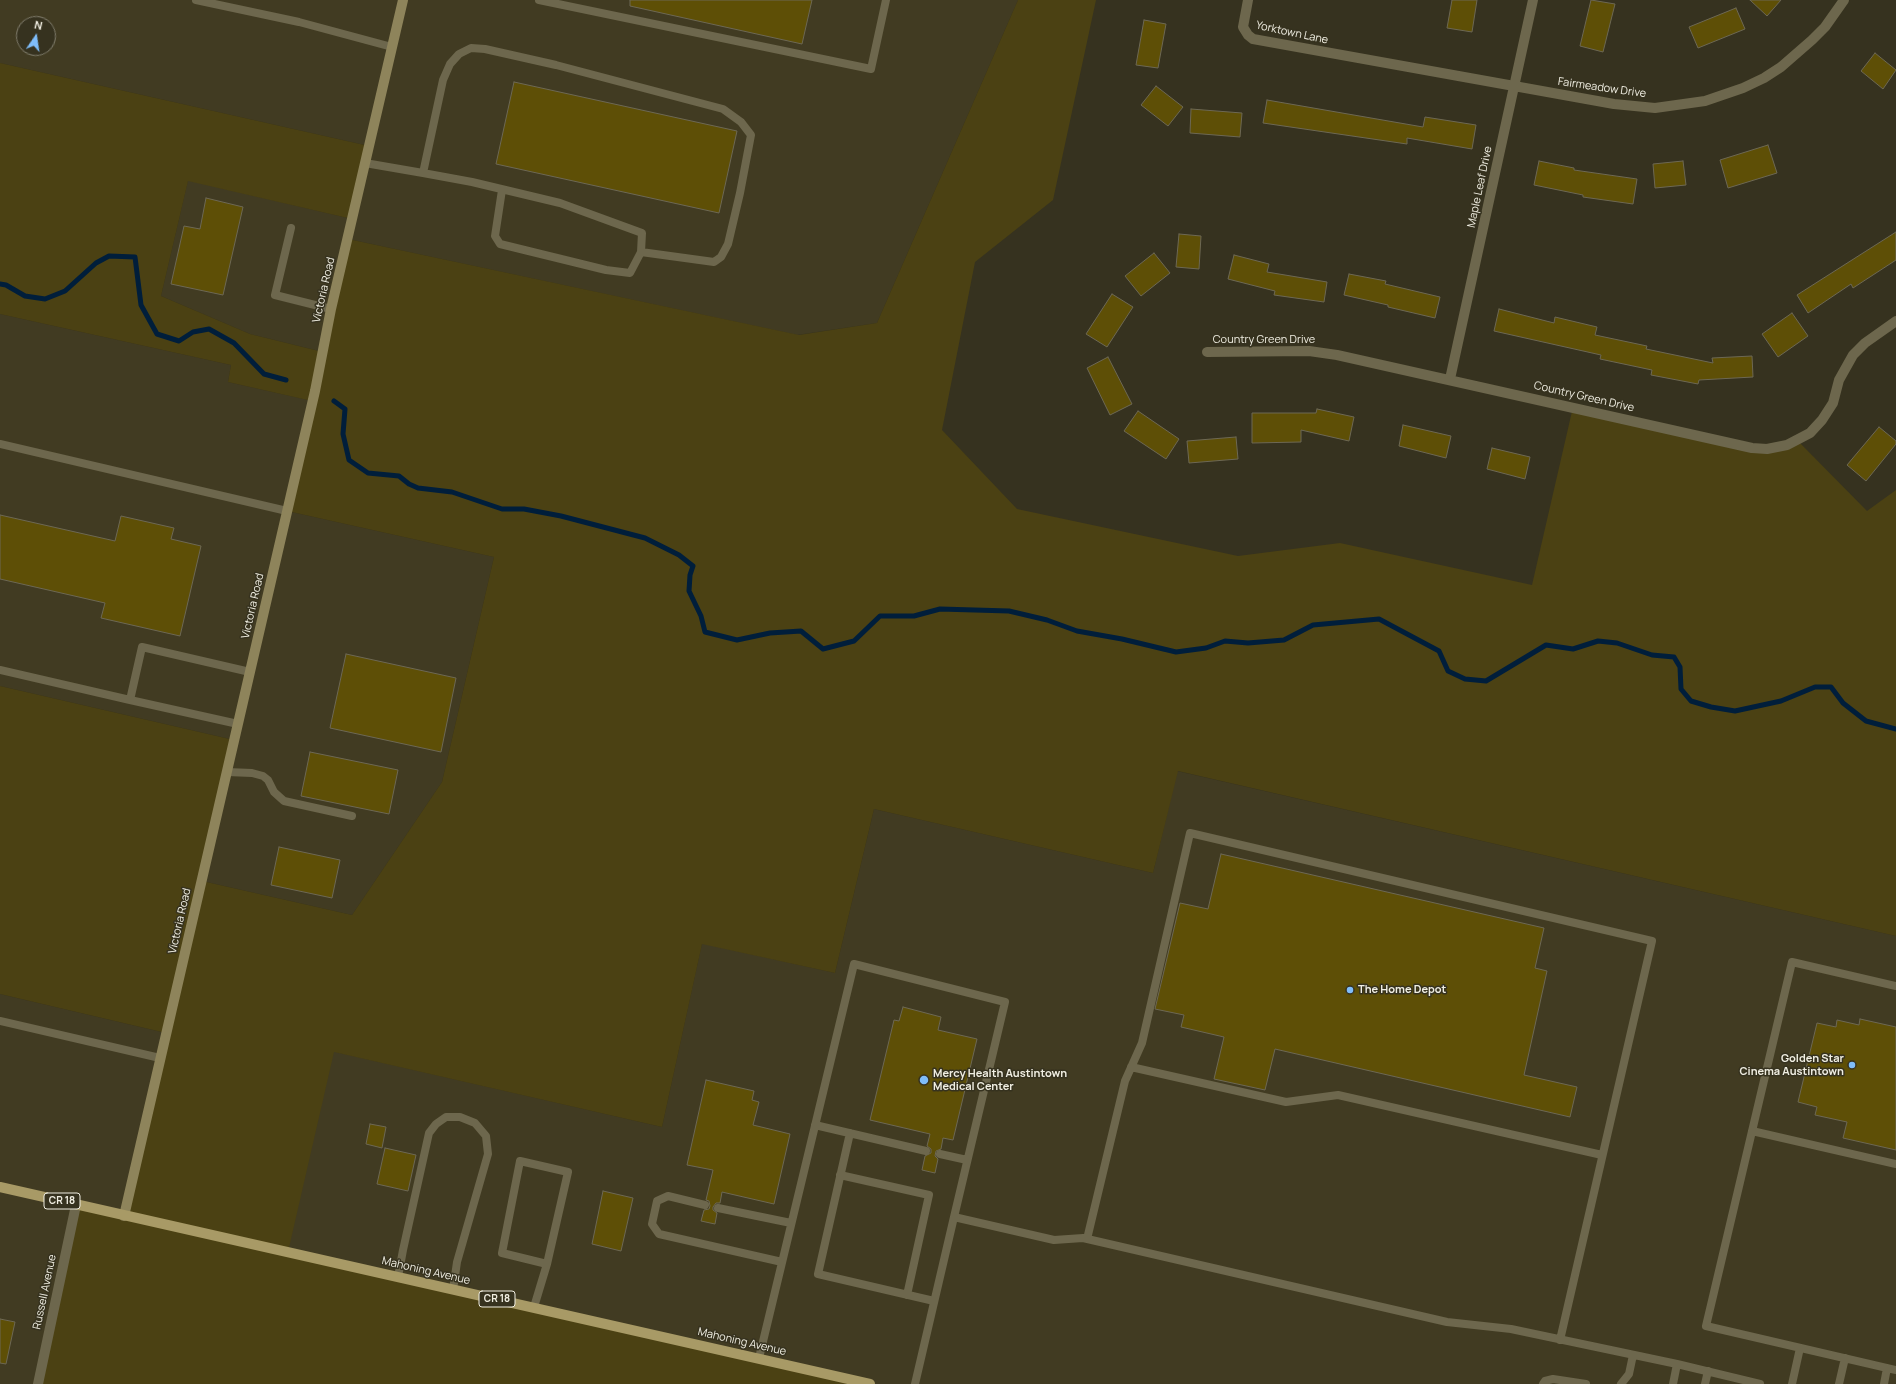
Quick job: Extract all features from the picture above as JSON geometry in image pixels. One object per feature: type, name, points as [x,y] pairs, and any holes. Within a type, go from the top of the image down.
[{"type":"main road","name":"Mahoning Avenue","points":[[0,1187],[870,1384]]},
{"type":"street","name":"Victoria Road","points":[[124,1216],[315,391],[331,309],[403,0]]},
{"type":"street","name":"Yorktown Lane","points":[[1248,0],[1243,27],[1248,35],[1253,39],[1369,60]]},
{"type":"street","name":"Maple Leaf Drive","points":[[1450,379],[1533,0]]},
{"type":"street","name":"Fairmeadow Drive","points":[[1369,60],[1637,107],[1672,107],[1704,101],[1743,88],[1781,67],[1816,36],[1844,0]]},
{"type":"street","name":"Country Green Drive","points":[[1207,352],[1309,351],[1337,354],[1752,448],[1767,449],[1787,445],[1810,433],[1822,420],[1833,403],[1839,380],[1853,355],[1866,343],[1896,321]]},
{"type":"street","name":"Russell Avenue","points":[[38,1384],[76,1204]]},
{"type":"lane","points":[[196,0],[299,22],[392,46]]},
{"type":"lane","points":[[539,0],[871,69],[886,0]]},
{"type":"lane","points":[[423,174],[443,80],[450,64],[460,54],[471,48],[485,48],[556,65],[723,109],[741,122],[751,135],[728,244],[721,257],[714,262],[641,252]]},
{"type":"lane","points":[[365,163],[502,190],[560,203],[642,233],[641,252],[630,273],[606,270],[500,244],[495,236],[502,190]]},
{"type":"lane","points":[[291,228],[275,295],[331,309]]},
{"type":"lane","points":[[0,444],[287,511]]},
{"type":"lane","points":[[130,700],[142,647],[250,672]]},
{"type":"lane","points":[[0,670],[238,724]]},
{"type":"lane","points":[[227,772],[252,773],[263,776],[268,780],[274,792],[284,801],[352,816]]},
{"type":"lane","points":[[1087,1239],[1125,1081],[1142,1043],[1190,833],[1652,941],[1560,1340]]},
{"type":"lane","points":[[1896,986],[1792,962],[1706,1326],[1896,1370]]},
{"type":"lane","points":[[759,1358],[854,964],[1004,1002],[915,1384]]},
{"type":"lane","points":[[0,1021],[160,1058]]},
{"type":"lane","points":[[1131,1067],[1286,1102],[1338,1095],[1602,1156]]},
{"type":"lane","points":[[398,1277],[429,1133],[436,1124],[446,1117],[460,1117],[475,1123],[486,1136],[488,1154],[457,1262],[453,1290]]},
{"type":"lane","points":[[815,1125],[926,1151]]},
{"type":"lane","points":[[1752,1131],[1896,1164]]},
{"type":"lane","points":[[850,1133],[818,1274],[934,1302]]},
{"type":"lane","points":[[940,1154],[967,1160]]},
{"type":"lane","points":[[534,1307],[546,1264],[568,1172],[520,1161],[502,1253],[546,1264]]},
{"type":"lane","points":[[840,1175],[929,1195],[908,1295]]},
{"type":"lane","points":[[705,1204],[668,1196],[657,1201],[652,1224],[659,1234],[782,1262]]},
{"type":"lane","points":[[718,1208],[791,1223]]},
{"type":"lane","points":[[954,1217],[1054,1240],[1087,1239],[1447,1322],[1506,1328],[1677,1364],[1757,1384]]},
{"type":"lane","points":[[1792,1384],[1800,1348]]},
{"type":"lane","points":[[1624,1383],[1629,1374],[1633,1355]]},
{"type":"lane","points":[[1839,1384],[1845,1358]]},
{"type":"lane","points":[[1673,1384],[1677,1364]]},
{"type":"lane","points":[[1884,1384],[1887,1368]]},
{"type":"lane","points":[[1705,1384],[1708,1371]]},
{"type":"lane","points":[[1543,1384],[1553,1379],[1586,1384]]},
{"type":"shaded area","points":[[0,0],[1018,0],[877,323],[797,335],[348,239],[323,352],[250,334],[161,296],[188,180],[352,219],[369,146],[0,63]]},
{"type":"shaded area","points":[[1018,0],[1096,0],[1053,200],[975,262],[942,430],[1017,509],[1238,556],[1340,543],[1532,585],[1573,407],[1752,448],[1798,441],[1867,511],[1896,490],[1896,936],[1178,771],[1153,873],[874,809],[835,973],[702,944],[662,1127],[334,1052],[288,1252],[863,1384],[38,1384],[76,1205],[124,1216],[166,1033],[0,994],[0,686],[234,740],[202,881],[352,915],[442,782],[494,557],[287,511],[312,401],[228,382],[231,365],[0,314],[0,63],[369,146],[352,219],[188,181],[161,296],[250,334],[323,352],[348,239],[799,335],[877,323]]},
{"type":"shaded area","points":[[0,314],[231,365],[228,382],[313,401],[287,511],[494,557],[442,782],[352,915],[202,881],[234,740],[0,686]]},
{"type":"shaded area","points":[[1177,771],[1896,936],[1896,1384],[0,1384],[0,994],[166,1033],[171,1014],[662,1127],[702,943],[835,973],[874,809],[1153,873]]},
{"type":"building","points":[[630,0],[812,0],[802,44],[630,6]]},
{"type":"building","points":[[1452,0],[1477,0],[1472,32],[1447,28]]},
{"type":"building","points":[[1591,0],[1615,4],[1603,52],[1580,46]]},
{"type":"building","points":[[1750,0],[1781,0],[1767,16]]},
{"type":"building","points":[[1736,8],[1745,29],[1698,48],[1689,27]]},
{"type":"building","points":[[1144,20],[1166,24],[1158,68],[1136,65]]},
{"type":"building","points":[[1875,53],[1896,70],[1883,89],[1861,71]]},
{"type":"building","points":[[514,82],[737,131],[719,213],[496,164]]},
{"type":"building","points":[[1156,86],[1183,107],[1168,126],[1141,105]]},
{"type":"building","points":[[1267,100],[1423,127],[1425,117],[1476,125],[1472,149],[1407,138],[1407,144],[1263,123]]},
{"type":"building","points":[[1191,109],[1242,113],[1240,137],[1190,133]]},
{"type":"building","points":[[1768,145],[1777,173],[1728,188],[1720,160]]},
{"type":"building","points":[[1539,161],[1574,168],[1574,170],[1637,179],[1633,204],[1583,197],[1583,195],[1534,185]]},
{"type":"building","points":[[1683,161],[1686,185],[1655,188],[1653,164]]},
{"type":"building","points":[[206,198],[243,207],[223,295],[171,284],[184,226],[200,229]]},
{"type":"building","points":[[1896,232],[1896,260],[1853,288],[1851,284],[1808,313],[1797,295]]},
{"type":"building","points":[[1179,234],[1201,236],[1199,269],[1176,267]]},
{"type":"building","points":[[1154,253],[1170,273],[1141,296],[1125,276]]},
{"type":"building","points":[[1234,255],[1269,264],[1267,272],[1327,282],[1324,302],[1274,295],[1275,291],[1228,279]]},
{"type":"building","points":[[1349,274],[1386,281],[1385,284],[1440,297],[1435,318],[1344,295]]},
{"type":"building","points":[[1112,294],[1133,307],[1107,347],[1086,334]]},
{"type":"building","points":[[1499,309],[1554,323],[1555,317],[1597,327],[1595,335],[1647,346],[1646,349],[1713,363],[1712,358],[1752,356],[1753,377],[1699,380],[1698,384],[1651,375],[1652,370],[1600,359],[1601,355],[1494,331]]},
{"type":"building","points":[[1792,313],[1808,336],[1778,357],[1762,334]]},
{"type":"building","points":[[1108,357],[1132,404],[1110,415],[1087,368]]},
{"type":"building","points":[[1317,409],[1354,417],[1349,441],[1301,430],[1301,442],[1252,443],[1252,413],[1316,413]]},
{"type":"building","points":[[1138,411],[1179,439],[1166,459],[1124,431]]},
{"type":"building","points":[[1403,425],[1451,436],[1446,458],[1399,446]]},
{"type":"building","points":[[1879,427],[1896,441],[1896,444],[1866,481],[1847,465]]},
{"type":"building","points":[[1236,437],[1238,459],[1189,463],[1187,441]]},
{"type":"building","points":[[1492,448],[1530,457],[1525,479],[1487,469]]},
{"type":"building","points":[[0,515],[115,541],[121,516],[174,528],[171,539],[201,546],[180,636],[101,618],[105,603],[0,579]]},
{"type":"building","points":[[346,654],[456,678],[441,752],[330,728]]},
{"type":"building","points":[[310,752],[398,770],[389,814],[301,796]]},
{"type":"building","points":[[279,847],[340,860],[332,898],[271,885]]},
{"type":"building","name":"The Home Depot","points":[[1221,854],[1544,928],[1535,968],[1547,971],[1524,1075],[1577,1087],[1570,1117],[1275,1049],[1265,1090],[1214,1079],[1224,1037],[1181,1027],[1184,1015],[1155,1009],[1180,903],[1208,909]]},
{"type":"building","name":"Mercy Health Austintown Medical Center","points":[[903,1007],[941,1017],[938,1030],[977,1039],[953,1140],[943,1138],[941,1149],[936,1151],[935,1156],[938,1159],[935,1173],[922,1170],[925,1156],[931,1153],[931,1149],[927,1146],[930,1134],[870,1120],[894,1020],[899,1021]]},
{"type":"building","name":"Golden Star Cinema Austintown","points":[[1860,1019],[1896,1027],[1896,1150],[1843,1138],[1847,1122],[1815,1115],[1817,1107],[1798,1102],[1817,1023],[1836,1027],[1837,1020],[1859,1025]]},
{"type":"building","points":[[706,1080],[754,1091],[752,1100],[759,1102],[753,1125],[790,1134],[774,1204],[722,1192],[720,1203],[716,1203],[713,1207],[713,1210],[717,1213],[715,1224],[701,1221],[704,1210],[709,1209],[710,1206],[709,1201],[706,1200],[713,1170],[687,1165]]},
{"type":"building","points":[[370,1124],[386,1127],[382,1148],[366,1144]]},
{"type":"building","points":[[385,1148],[416,1155],[408,1191],[377,1184]]},
{"type":"building","points":[[603,1191],[633,1198],[621,1251],[592,1244]]},
{"type":"building","points":[[0,1319],[15,1322],[6,1364],[0,1363]]},
{"type":"waterway","points":[[0,284],[6,285],[25,296],[45,299],[65,291],[96,263],[109,256],[135,257],[141,305],[157,334],[179,341],[193,332],[209,329],[234,343],[264,374],[286,380]]},
{"type":"waterway","points":[[334,401],[345,409],[343,434],[349,460],[368,473],[399,476],[409,484],[418,488],[452,492],[502,509],[524,509],[561,516],[645,538],[679,555],[693,566],[690,575],[689,591],[701,616],[705,632],[737,640],[770,633],[801,631],[823,649],[854,641],[880,616],[914,616],[940,609],[1009,611],[1047,620],[1077,631],[1122,639],[1176,652],[1206,648],[1225,641],[1248,643],[1284,640],[1313,625],[1379,619],[1439,651],[1448,671],[1465,679],[1486,681],[1546,645],[1573,649],[1598,641],[1617,643],[1652,655],[1674,657],[1680,667],[1681,689],[1691,701],[1711,707],[1735,711],[1781,701],[1815,687],[1831,687],[1843,703],[1866,721],[1896,729]]},
{"type":"place","name":"The Home Depot","points":[[1350,990]]},
{"type":"place","name":"Golden Star Cinema Austintown","points":[[1852,1065]]},
{"type":"place","name":"Mercy Health Austintown Medical Center","points":[[924,1080]]}]
